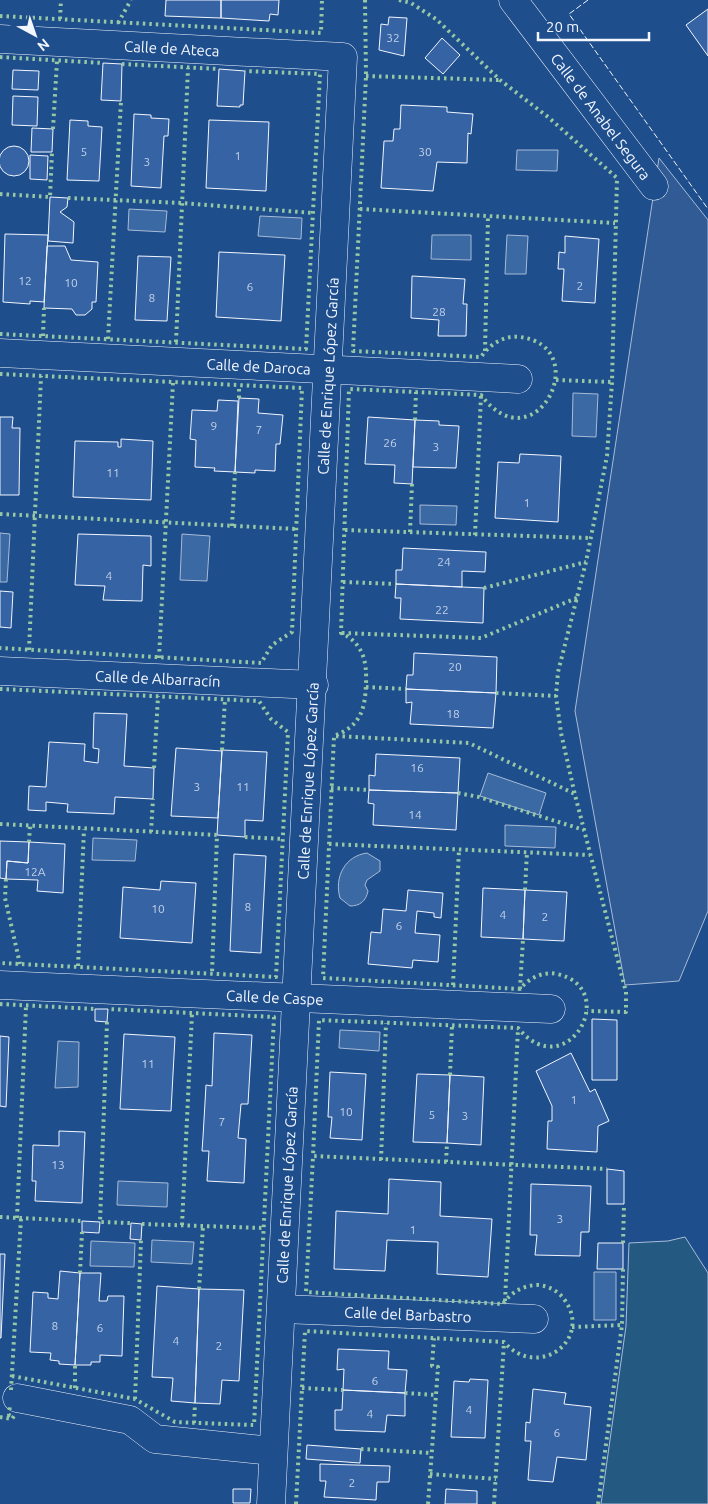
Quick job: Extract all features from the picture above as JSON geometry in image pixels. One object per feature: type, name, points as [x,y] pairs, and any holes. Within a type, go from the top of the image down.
[{"type":"street","name":"Calle de Anabel Segura","points":[[513,0],[654,186]]},
{"type":"street","name":"Calle de Ateca","points":[[0,39],[343,57]]},
{"type":"street","name":"Calle de Enrique López García","points":[[271,1504],[272,1451],[282,1310],[295,999],[314,685],[343,57]]},
{"type":"street","name":"Calle de Daroca","points":[[0,353],[518,379]]},
{"type":"street","name":"Calle de Albarracín","points":[[0,671],[314,685]]},
{"type":"street","name":"Calle de Caspe","points":[[0,985],[295,999],[550,1008]]},
{"type":"street","name":"Calle del Barbastro","points":[[282,1310],[534,1319]]},
{"type":"street","points":[[17,1398],[130,1420],[155,1439],[272,1451]]},
{"type":"shaded area","points":[[517,150],[558,150],[557,171],[516,170]]},
{"type":"shaded area","points":[[659,158],[708,220],[708,911],[679,981],[625,985],[575,711]]},
{"type":"shaded area","points":[[129,209],[167,211],[165,232],[128,230]]},
{"type":"shaded area","points":[[260,216],[302,218],[301,239],[258,236]]},
{"type":"shaded area","points":[[432,235],[471,235],[471,260],[431,259]]},
{"type":"shaded area","points":[[507,235],[528,236],[526,274],[505,274]]},
{"type":"shaded area","points":[[573,393],[598,394],[596,437],[572,436]]},
{"type":"shaded area","points":[[420,505],[457,506],[456,525],[420,524]]},
{"type":"shaded area","points":[[0,533],[10,534],[7,582],[0,582]]},
{"type":"shaded area","points":[[182,534],[210,536],[207,581],[180,580]]},
{"type":"shaded area","points":[[488,773],[546,793],[539,815],[480,796]]},
{"type":"shaded area","points":[[505,825],[556,827],[555,848],[505,846]]},
{"type":"shaded area","points":[[93,838],[137,840],[135,861],[92,860]]},
{"type":"shaded area","points":[[367,853],[380,861],[380,871],[367,880],[365,885],[368,891],[366,898],[357,905],[350,906],[340,898],[340,875],[347,863],[353,858]]},
{"type":"shaded area","points":[[340,1030],[380,1032],[379,1051],[339,1048]]},
{"type":"shaded area","points":[[58,1041],[79,1042],[78,1087],[55,1088]]},
{"type":"shaded area","points":[[118,1181],[168,1183],[167,1207],[117,1205]]},
{"type":"shaded area","points":[[685,1237],[708,1273],[708,1504],[601,1504],[626,1326],[629,1243],[668,1241]]},
{"type":"shaded area","points":[[152,1240],[194,1242],[192,1264],[151,1262]]},
{"type":"shaded area","points":[[91,1241],[135,1243],[134,1267],[90,1266]]},
{"type":"shaded area","points":[[594,1272],[616,1272],[616,1320],[594,1320]]},
{"type":"building","points":[[166,0],[221,0],[221,18],[165,16]]},
{"type":"building","points":[[221,0],[279,0],[278,15],[270,14],[269,21],[221,18]]},
{"type":"building","points":[[708,9],[708,56],[686,25]]},
{"type":"building","points":[[389,17],[407,18],[404,56],[379,50],[381,24],[388,25]]},
{"type":"building","points":[[442,38],[460,55],[443,74],[425,58]]},
{"type":"building","points":[[103,63],[122,64],[121,101],[101,100]]},
{"type":"building","points":[[219,69],[245,71],[243,105],[240,105],[240,107],[217,106]]},
{"type":"building","points":[[13,70],[39,71],[38,90],[12,89]]},
{"type":"building","points":[[13,96],[38,97],[37,126],[12,125]]},
{"type":"building","points":[[401,105],[447,107],[447,112],[473,114],[471,134],[468,133],[467,163],[437,162],[433,191],[381,188],[384,141],[393,141],[394,129],[400,129]]},
{"type":"building","points":[[134,114],[151,115],[151,118],[169,119],[168,136],[164,136],[161,188],[131,186]]},
{"type":"building","points":[[70,120],[88,121],[88,126],[102,127],[99,181],[67,180]]},
{"type":"building","points":[[209,120],[269,122],[266,191],[206,188]]},
{"type":"building","points":[[32,128],[53,129],[52,152],[31,152]]},
{"type":"building","points":[[14,146],[20,147],[28,155],[28,167],[20,175],[14,176],[8,175],[0,167],[-1,161],[0,155],[8,147]]},
{"type":"building","points":[[30,155],[48,156],[47,180],[30,179]]},
{"type":"building","points":[[50,197],[68,198],[67,207],[60,212],[74,222],[73,243],[48,241]]},
{"type":"building","points":[[5,234],[48,235],[44,302],[30,301],[30,304],[3,302]]},
{"type":"building","points":[[565,236],[599,239],[595,303],[562,301],[564,269],[558,269],[559,252],[565,253]]},
{"type":"building","points":[[47,246],[65,246],[71,260],[98,262],[96,302],[92,302],[92,309],[85,315],[76,315],[72,309],[44,308]]},
{"type":"building","points":[[219,252],[285,255],[281,321],[216,317]]},
{"type":"building","points":[[138,256],[171,257],[167,321],[135,320]]},
{"type":"building","points":[[412,276],[465,279],[463,304],[467,304],[466,336],[438,336],[439,320],[411,318]]},
{"type":"building","points":[[239,398],[259,399],[258,413],[283,415],[280,444],[276,444],[275,471],[235,472]]},
{"type":"building","points":[[218,400],[238,401],[235,472],[214,471],[215,468],[195,467],[196,440],[190,439],[192,410],[217,411]]},
{"type":"building","points":[[0,417],[13,417],[12,428],[20,428],[19,495],[0,495]]},
{"type":"building","points":[[368,417],[415,420],[412,484],[394,483],[395,465],[365,464]]},
{"type":"building","points":[[415,420],[439,421],[439,425],[459,426],[456,468],[413,467]]},
{"type":"building","points":[[121,439],[153,441],[151,500],[73,497],[75,441],[118,442],[118,447],[121,447]]},
{"type":"building","points":[[520,454],[561,456],[558,522],[495,518],[498,462],[519,463]]},
{"type":"building","points":[[78,534],[151,536],[151,566],[143,565],[142,601],[103,600],[105,586],[75,585]]},
{"type":"building","points":[[403,548],[486,552],[485,572],[462,571],[462,587],[396,584],[396,570],[402,570]]},
{"type":"building","points":[[396,584],[484,588],[483,623],[400,619],[401,598],[395,598]]},
{"type":"building","points":[[0,591],[13,592],[11,628],[0,627]]},
{"type":"building","points":[[414,653],[497,657],[496,693],[406,689],[407,675],[413,675]]},
{"type":"building","points":[[406,689],[496,693],[493,728],[410,724],[412,702],[406,703]]},
{"type":"building","points":[[94,713],[127,714],[124,766],[154,768],[153,799],[115,797],[114,814],[67,812],[68,804],[46,802],[46,811],[28,810],[29,786],[46,787],[49,742],[85,744],[84,761],[98,763],[99,749],[93,748]]},
{"type":"building","points":[[176,748],[222,751],[218,818],[171,816]]},
{"type":"building","points":[[222,750],[267,752],[263,821],[245,820],[245,837],[217,835]]},
{"type":"building","points":[[376,754],[460,758],[458,793],[369,790],[369,775],[375,776]]},
{"type":"building","points":[[369,790],[458,793],[456,830],[373,825],[374,804],[368,803]]},
{"type":"building","points":[[0,841],[29,842],[28,863],[7,861],[6,879],[0,878]]},
{"type":"building","points":[[29,842],[65,844],[63,893],[37,891],[38,880],[6,879],[7,861],[28,863]]},
{"type":"building","points":[[234,854],[266,856],[261,953],[230,951]]},
{"type":"building","points":[[161,881],[196,883],[192,943],[120,938],[123,887],[160,890]]},
{"type":"building","points":[[483,888],[525,890],[523,939],[481,937]]},
{"type":"building","points":[[408,890],[443,893],[441,918],[434,917],[434,913],[417,911],[415,933],[440,935],[438,962],[413,960],[412,968],[368,964],[371,932],[381,933],[383,909],[406,911]]},
{"type":"building","points":[[525,890],[567,892],[564,941],[523,939]]},
{"type":"building","points":[[95,1009],[108,1009],[107,1022],[95,1021]]},
{"type":"building","points":[[592,1019],[617,1020],[617,1080],[592,1080]]},
{"type":"building","points":[[214,1033],[252,1035],[248,1104],[241,1104],[238,1138],[246,1139],[244,1183],[207,1181],[209,1151],[202,1151],[206,1085],[212,1086]]},
{"type":"building","points":[[124,1034],[175,1037],[171,1111],[120,1109]]},
{"type":"building","points":[[0,1036],[9,1037],[6,1107],[0,1106]]},
{"type":"building","points":[[571,1053],[590,1092],[595,1089],[609,1121],[598,1126],[597,1152],[547,1149],[548,1121],[552,1121],[552,1106],[536,1071]]},
{"type":"building","points":[[330,1072],[366,1074],[362,1140],[330,1138],[332,1117],[328,1117]]},
{"type":"building","points":[[417,1074],[450,1075],[447,1143],[413,1142]]},
{"type":"building","points":[[450,1075],[484,1077],[481,1145],[447,1143]]},
{"type":"building","points":[[59,1131],[85,1132],[82,1203],[35,1201],[36,1181],[32,1181],[33,1145],[59,1146]]},
{"type":"building","points":[[607,1169],[624,1171],[624,1204],[607,1204]]},
{"type":"building","points":[[389,1179],[441,1182],[440,1216],[492,1219],[488,1277],[437,1274],[438,1242],[387,1240],[385,1271],[334,1269],[336,1211],[388,1214]]},
{"type":"building","points":[[531,1184],[591,1186],[589,1232],[581,1232],[580,1256],[535,1255],[537,1235],[530,1235]]},
{"type":"building","points":[[82,1221],[100,1222],[99,1233],[82,1232]]},
{"type":"building","points":[[131,1223],[142,1224],[141,1240],[130,1239]]},
{"type":"building","points":[[598,1243],[623,1243],[623,1269],[597,1269]]},
{"type":"building","points":[[0,1254],[5,1254],[1,1338],[0,1338]]},
{"type":"building","points":[[60,1271],[80,1273],[75,1365],[59,1364],[59,1361],[50,1360],[51,1353],[30,1352],[33,1292],[48,1293],[48,1298],[58,1299]]},
{"type":"building","points":[[80,1273],[101,1273],[99,1301],[107,1301],[108,1296],[124,1296],[122,1356],[100,1355],[100,1362],[91,1362],[91,1365],[75,1365]]},
{"type":"building","points":[[157,1286],[199,1289],[195,1403],[171,1401],[173,1378],[152,1377]]},
{"type":"building","points":[[199,1289],[244,1290],[239,1381],[222,1380],[220,1404],[195,1403]]},
{"type":"building","points":[[338,1349],[389,1351],[388,1369],[407,1370],[405,1393],[343,1390],[344,1369],[337,1370]]},
{"type":"building","points":[[470,1379],[488,1380],[485,1438],[451,1437],[454,1381],[469,1382]]},
{"type":"building","points":[[533,1389],[566,1393],[564,1404],[591,1407],[586,1460],[557,1457],[553,1482],[528,1480],[531,1441],[525,1441],[526,1422],[530,1423]]},
{"type":"building","points":[[343,1390],[405,1393],[405,1416],[387,1415],[385,1432],[335,1430],[335,1410],[342,1410]]},
{"type":"building","points":[[307,1445],[361,1449],[360,1463],[306,1459]]},
{"type":"building","points":[[320,1464],[390,1466],[389,1482],[377,1482],[376,1500],[324,1497],[326,1481],[320,1481]]},
{"type":"building","points":[[233,1489],[251,1489],[250,1503],[233,1503]]},
{"type":"building","points":[[446,1489],[477,1491],[477,1504],[445,1504]]},
{"type":"hedge","points":[[60,19],[61,0]]},
{"type":"hedge","points":[[118,23],[131,0]]},
{"type":"hedge","points":[[0,16],[321,33],[322,0]]},
{"type":"hedge","points":[[365,0],[366,76],[353,351],[481,357],[498,341],[508,337],[520,337],[542,345],[554,360],[555,379],[549,397],[537,411],[521,418],[501,414],[481,395],[349,389],[341,633],[359,647],[366,668],[366,684],[364,702],[359,716],[350,727],[334,736],[323,978],[520,989],[537,976],[552,973],[576,983],[585,997],[586,1013],[580,1028],[569,1041],[554,1046],[536,1043],[518,1028],[319,1020],[313,1156],[607,1169]]},
{"type":"hedge","points":[[399,0],[411,3],[436,19],[500,80],[548,117],[617,178],[612,382],[607,456],[586,562],[558,672],[556,696],[561,733],[575,795],[626,992],[626,1012],[587,1011]]},
{"type":"hedge","points":[[0,57],[103,63]]},
{"type":"hedge","points":[[53,129],[57,61]]},
{"type":"hedge","points":[[122,64],[219,69]]},
{"type":"hedge","points":[[176,342],[188,68]]},
{"type":"hedge","points":[[0,334],[306,349],[320,74],[245,71]]},
{"type":"hedge","points":[[366,76],[499,80]]},
{"type":"hedge","points":[[108,339],[121,101]]},
{"type":"hedge","points":[[0,194],[50,197],[52,152]]},
{"type":"hedge","points":[[68,198],[182,203],[313,213]]},
{"type":"hedge","points":[[360,209],[615,223]]},
{"type":"hedge","points":[[485,351],[488,216]]},
{"type":"hedge","points":[[43,336],[44,308]]},
{"type":"hedge","points":[[0,374],[302,388],[292,632],[272,645],[261,663],[0,648]]},
{"type":"hedge","points":[[29,650],[41,376]]},
{"type":"hedge","points":[[556,380],[612,382]]},
{"type":"hedge","points":[[159,658],[173,382]]},
{"type":"hedge","points":[[239,385],[239,398]]},
{"type":"hedge","points":[[415,420],[416,392]]},
{"type":"hedge","points":[[475,535],[481,395]]},
{"type":"hedge","points":[[232,526],[235,472]]},
{"type":"hedge","points":[[410,532],[412,484]]},
{"type":"hedge","points":[[0,514],[296,529]]},
{"type":"hedge","points":[[345,530],[591,538]]},
{"type":"hedge","points":[[484,588],[586,562]]},
{"type":"hedge","points":[[343,582],[396,584]]},
{"type":"hedge","points":[[342,633],[481,638],[579,597]]},
{"type":"hedge","points":[[366,687],[406,689]]},
{"type":"hedge","points":[[0,689],[259,701],[271,719],[288,732],[276,977],[0,963]]},
{"type":"hedge","points":[[496,693],[556,696]]},
{"type":"hedge","points":[[154,768],[158,696]]},
{"type":"hedge","points":[[222,750],[225,699]]},
{"type":"hedge","points":[[336,736],[469,743],[575,794]]},
{"type":"hedge","points":[[331,788],[369,790]]},
{"type":"hedge","points":[[458,793],[479,797],[584,830]]},
{"type":"hedge","points":[[151,832],[153,799]]},
{"type":"hedge","points":[[0,824],[217,835],[212,973]]},
{"type":"hedge","points":[[29,842],[30,826]]},
{"type":"hedge","points":[[78,966],[84,829]]},
{"type":"hedge","points":[[245,837],[283,839]]},
{"type":"hedge","points":[[329,844],[590,855]]},
{"type":"hedge","points":[[453,985],[459,849]]},
{"type":"hedge","points":[[525,890],[527,852]]},
{"type":"hedge","points":[[6,879],[5,898],[20,964]]},
{"type":"hedge","points":[[520,989],[523,939]]},
{"type":"hedge","points":[[0,1004],[95,1009]]},
{"type":"hedge","points":[[17,1218],[26,1006]]},
{"type":"hedge","points":[[12,1376],[135,1399],[175,1422],[254,1425],[274,1017],[108,1009]]},
{"type":"hedge","points":[[182,1225],[192,1013]]},
{"type":"hedge","points":[[107,1022],[100,1222],[131,1223]]},
{"type":"hedge","points":[[381,1160],[386,1023]]},
{"type":"hedge","points":[[450,1075],[452,1026]]},
{"type":"hedge","points":[[505,1301],[518,1028]]},
{"type":"hedge","points":[[446,1162],[447,1143]]},
{"type":"hedge","points":[[296,1504],[305,1331],[504,1342],[518,1353],[532,1357],[546,1356],[558,1350],[567,1340],[572,1328],[571,1314],[564,1299],[553,1289],[546,1286],[528,1286],[518,1290],[503,1304],[306,1292],[313,1156]]},
{"type":"hedge","points":[[623,1243],[624,1204]]},
{"type":"hedge","points":[[0,1217],[82,1221]]},
{"type":"hedge","points":[[11,1390],[21,1218]]},
{"type":"hedge","points":[[142,1224],[263,1228]]},
{"type":"hedge","points":[[199,1289],[203,1226]]},
{"type":"hedge","points":[[80,1273],[82,1232]]},
{"type":"hedge","points":[[135,1399],[141,1240]]},
{"type":"hedge","points":[[598,1504],[622,1325],[623,1269]]},
{"type":"hedge","points":[[572,1327],[622,1325]]},
{"type":"hedge","points":[[428,1504],[438,1367],[432,1366],[434,1337]]},
{"type":"hedge","points":[[494,1504],[504,1342]]},
{"type":"hedge","points":[[75,1365],[75,1388]]},
{"type":"hedge","points":[[302,1388],[343,1390]]},
{"type":"hedge","points":[[405,1393],[436,1395]]},
{"type":"hedge","points":[[194,1423],[195,1403]]},
{"type":"hedge","points":[[0,1417],[12,1419],[14,1416],[9,1415],[10,1405]]},
{"type":"hedge","points":[[361,1449],[432,1453]]},
{"type":"hedge","points":[[430,1474],[496,1479]]},
{"type":"fence","points":[[588,0],[569,14],[708,209]]}]
